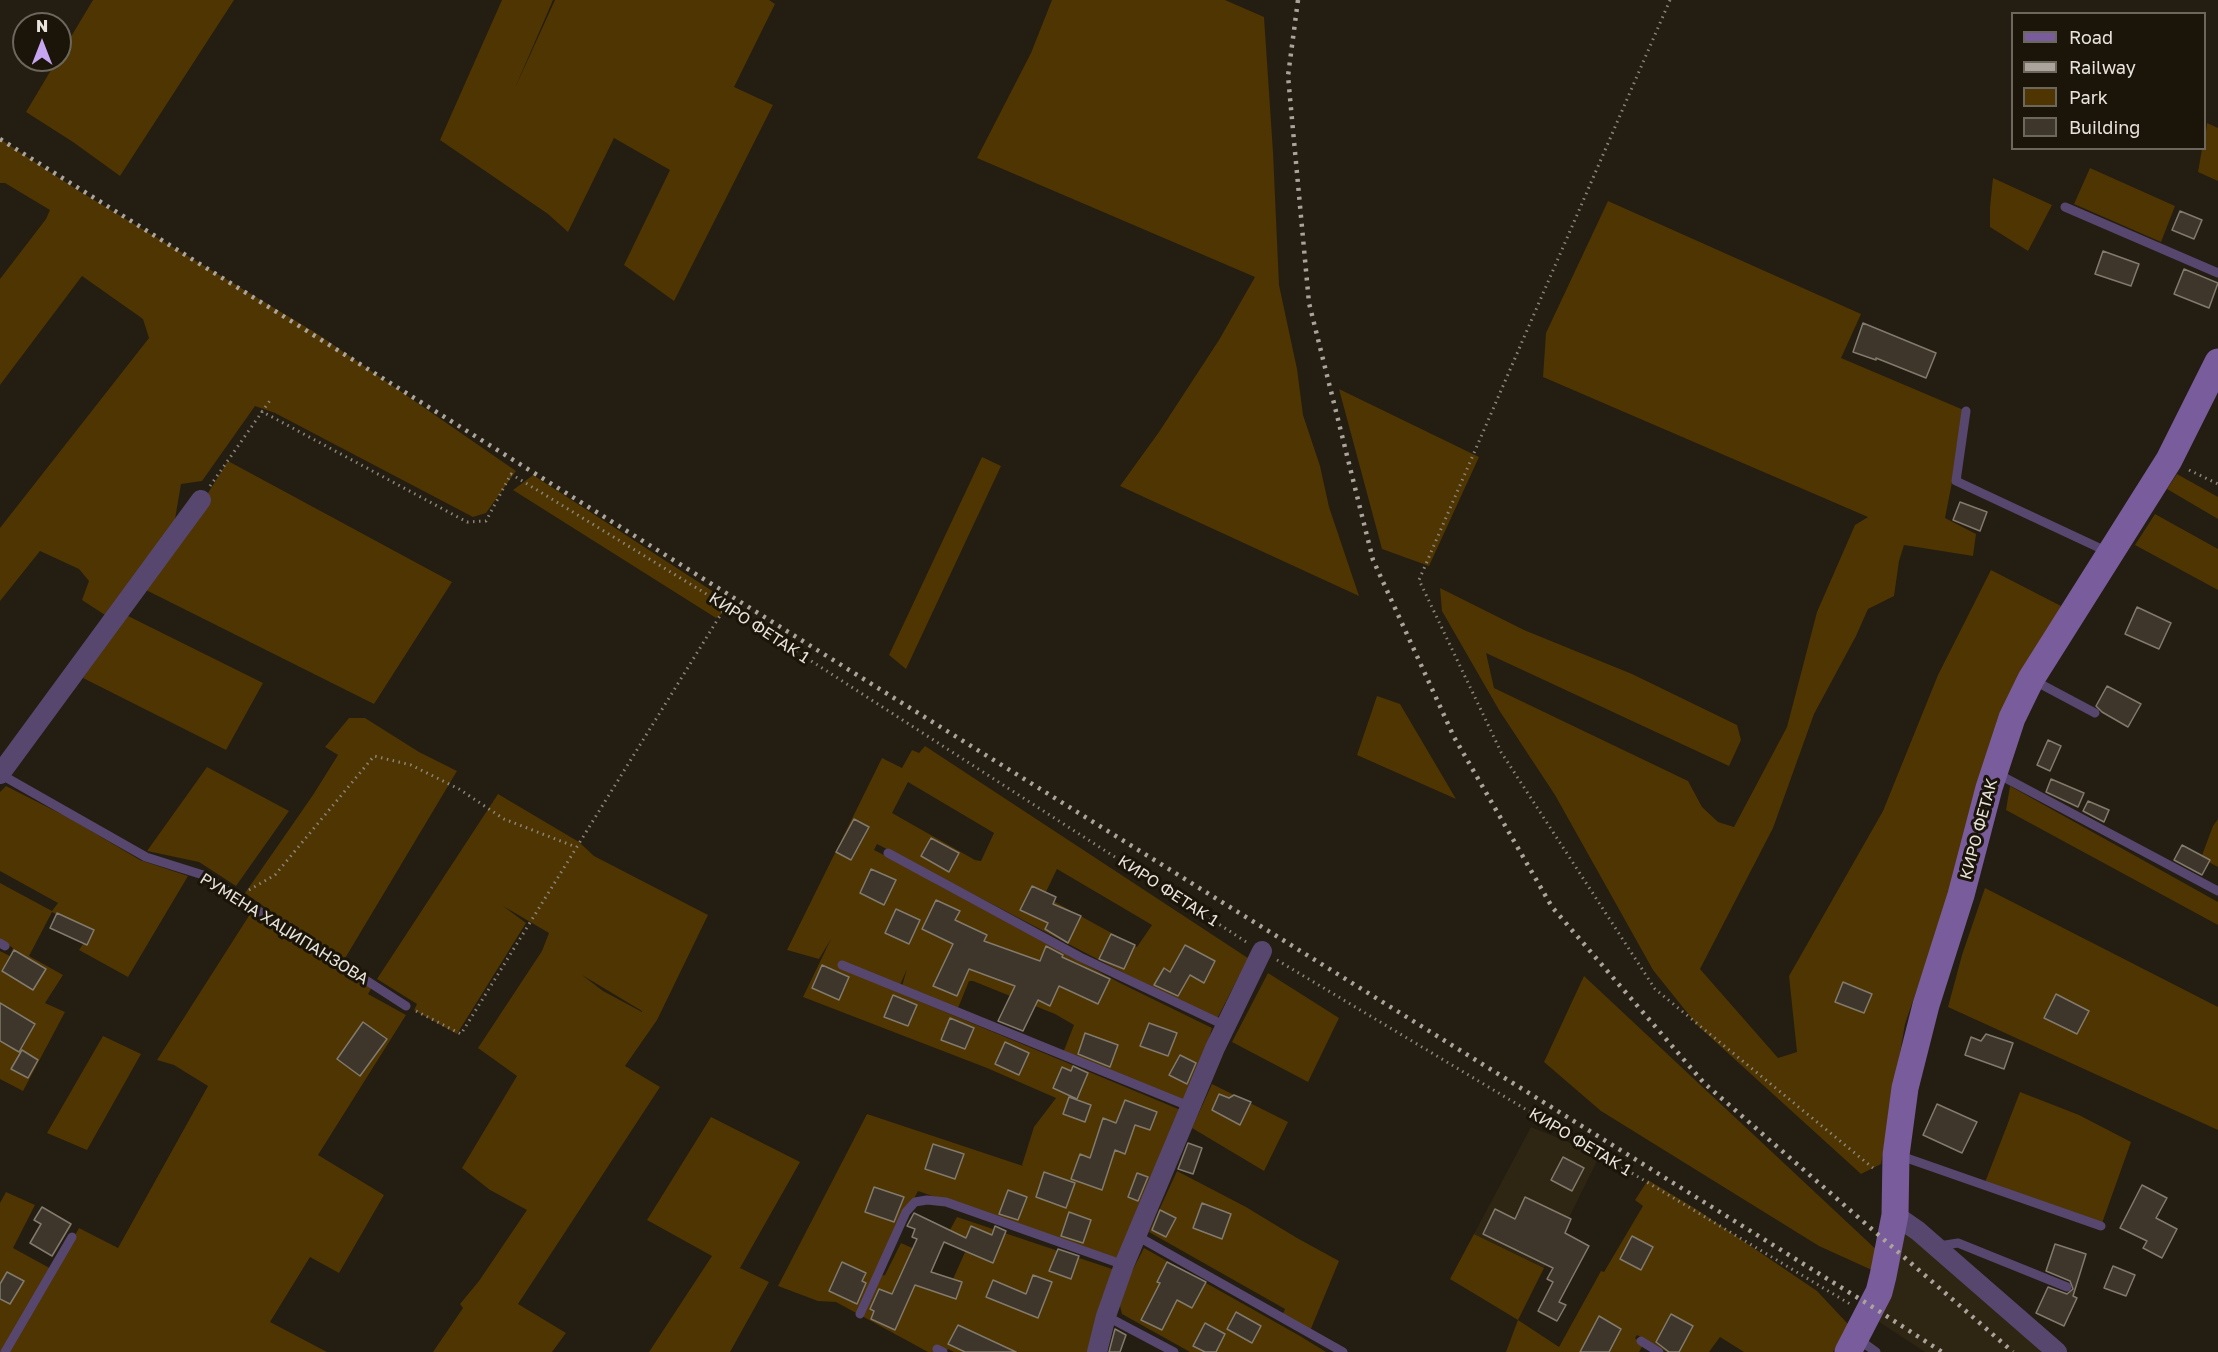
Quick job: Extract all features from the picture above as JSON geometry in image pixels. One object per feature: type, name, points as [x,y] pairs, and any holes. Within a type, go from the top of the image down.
[{"type":"main road","name":"КИРО ФЕТАК","points":[[1860,1347],[1867,1314],[1881,1284],[1895,1215],[1896,1155],[1905,1088],[1926,1005],[1961,895],[1994,772],[2012,718],[2031,679],[2169,460],[2218,362]]},
{"type":"street","name":"РУМЕНА ХАЏИПАНЗОВА","points":[[0,774],[201,500]]},
{"type":"street","points":[[1097,1352],[1106,1316],[1124,1265],[1226,1026],[1262,951]]},
{"type":"street","points":[[1895,1215],[1918,1231],[2057,1352]]},
{"type":"street","points":[[1889,1243],[1904,1231],[1918,1231]]},
{"type":"lane","points":[[2065,207],[2218,273]]},
{"type":"lane","points":[[1966,411],[1956,481],[2111,553]]},
{"type":"lane","points":[[2031,679],[2096,713]]},
{"type":"lane","points":[[1994,772],[2218,891]]},
{"type":"lane","name":"РУМЕНА ХАЏИПАНЗОВА","points":[[0,774],[146,857],[203,875],[406,1006]]},
{"type":"lane","points":[[888,853],[1080,957],[1226,1026]]},
{"type":"lane","points":[[842,965],[1191,1107]]},
{"type":"lane","points":[[1896,1155],[2101,1226]]},
{"type":"lane","points":[[860,1314],[906,1212],[915,1202],[927,1200],[946,1202],[1124,1265]]},
{"type":"lane","points":[[1137,1236],[1343,1352]]},
{"type":"lane","points":[[5,1352],[72,1237]]},
{"type":"lane","points":[[1936,1247],[1958,1243],[2067,1287]]},
{"type":"lane","points":[[1106,1316],[1174,1352]]},
{"type":"lane","points":[[1641,1341],[1659,1352]]},
{"type":"path","points":[[1670,0],[1419,580],[1501,752],[1655,989],[1895,1186]]},
{"type":"path","points":[[201,500],[271,399]]},
{"type":"path","name":"КИРО ФЕТАК 1","points":[[261,411],[467,522],[486,521],[511,474],[726,606],[1262,951],[1867,1314]]},
{"type":"path","points":[[2169,460],[2218,484]]},
{"type":"path","points":[[406,1006],[461,1034],[726,606]]},
{"type":"path","points":[[237,897],[275,875],[374,756],[411,765],[459,789],[504,819],[576,847]]},
{"type":"shaded area","points":[[1531,1127],[1600,1155],[1544,1268],[1474,1234]]},
{"type":"shaded area","points":[[1904,1231],[2057,1352],[1925,1352],[1867,1314]]},
{"type":"green space","points":[[93,0],[234,0],[120,176],[26,112],[50,72],[72,72],[72,35]]},
{"type":"green space","points":[[502,0],[553,0],[515,88],[555,0],[769,0],[775,4],[734,87],[773,105],[674,301],[624,265],[670,170],[614,138],[568,232],[548,214],[440,140]]},
{"type":"green space","points":[[1052,0],[1225,0],[1264,17],[1279,285],[1297,369],[1303,415],[1320,466],[1329,507],[1359,596],[1120,486],[1159,432],[1219,340],[1255,277],[977,158],[1031,53]]},
{"type":"green space","points":[[2207,123],[2218,128],[2218,181],[2198,172],[2202,150],[2206,150]]},
{"type":"green space","points":[[0,139],[79,191],[316,333],[516,471],[486,513],[473,517],[275,413],[255,406],[202,481],[181,484],[174,525],[108,617],[82,600],[89,581],[79,569],[40,551],[0,601],[0,528],[149,338],[143,319],[82,276],[0,385],[0,279],[46,219],[50,210],[5,183],[0,183]]},
{"type":"green space","points":[[2090,168],[2175,206],[2161,242],[2074,204]]},
{"type":"green space","points":[[1993,178],[2052,205],[2028,251],[1990,227]]},
{"type":"green space","points":[[1608,201],[1861,314],[1841,358],[1966,411],[1945,518],[1976,534],[1973,556],[1904,545],[1899,561],[1894,596],[1868,609],[1814,714],[1773,828],[1700,969],[1778,1058],[1797,1052],[1789,976],[1883,811],[1938,675],[1991,570],[2061,606],[1941,919],[1905,1024],[1881,1164],[1861,1174],[1697,1025],[1653,970],[1555,795],[1499,710],[1442,611],[1440,588],[1524,630],[1632,674],[1737,725],[1741,740],[1729,766],[1486,653],[1494,688],[1688,781],[1702,807],[1718,822],[1734,827],[1787,727],[1817,612],[1855,525],[1868,517],[1543,377],[1546,333]]},
{"type":"green space","points":[[1339,389],[1479,457],[1429,566],[1382,549]]},
{"type":"green space","points":[[982,457],[1001,466],[906,669],[889,655]]},
{"type":"green space","points":[[228,461],[452,582],[374,704],[142,588],[173,549]]},
{"type":"green space","points":[[2177,474],[2218,497],[2218,519],[2167,489]]},
{"type":"green space","points":[[533,475],[734,605],[716,618],[513,490]]},
{"type":"green space","points":[[2155,514],[2218,549],[2218,590],[2135,545]]},
{"type":"green space","points":[[124,614],[263,683],[226,750],[83,678]]},
{"type":"green space","points":[[1377,696],[1400,704],[1456,799],[1357,755]]},
{"type":"green space","points":[[349,718],[365,718],[419,752],[457,771],[344,960],[308,938],[245,893],[338,755],[325,747]]},
{"type":"green space","points":[[925,746],[1257,964],[1248,980],[1239,976],[1216,1021],[877,844],[874,850],[1120,983],[1212,1028],[1198,1077],[1181,1104],[1063,1053],[1074,1025],[1055,1014],[973,981],[969,981],[958,1008],[902,986],[907,969],[897,992],[1183,1111],[1122,1262],[918,1191],[873,1277],[885,1275],[901,1243],[937,1259],[931,1271],[953,1279],[966,1250],[944,1241],[957,1217],[1118,1271],[1091,1352],[954,1352],[948,1349],[946,1352],[928,1352],[836,1302],[818,1301],[778,1286],[867,1114],[1023,1166],[1034,1127],[1056,1098],[987,1068],[803,997],[831,939],[819,959],[787,950],[882,758],[902,768],[912,750],[919,753]],"holes":[[[908,782],[994,833],[981,861],[975,860],[892,813]],[[1057,869],[1152,925],[1137,947],[1044,896]]]},
{"type":"green space","points":[[207,767],[289,811],[236,886],[199,862],[147,851]]},
{"type":"green space","points":[[6,786],[71,819],[140,860],[188,876],[128,977],[79,950],[91,932],[52,912],[29,956],[63,975],[45,1003],[65,1012],[23,1091],[0,1079],[0,951],[10,956],[13,948],[0,940],[0,883],[52,911],[58,903],[0,871],[0,792]]},
{"type":"green space","points":[[2010,786],[2218,902],[2218,925],[2006,810]]},
{"type":"green space","points":[[498,794],[579,842],[594,856],[708,915],[657,1020],[625,1066],[660,1087],[518,1304],[566,1333],[552,1352],[433,1352],[463,1308],[460,1304],[479,1281],[527,1210],[490,1190],[462,1168],[517,1076],[478,1048],[542,951],[549,933],[503,906],[526,923],[457,1034],[414,1010],[417,1004],[377,979]],"holes":[[[582,975],[642,1011],[603,991]]]},
{"type":"green space","points":[[2218,819],[2218,867],[2201,858]]},
{"type":"green space","points":[[1985,888],[2218,1007],[2218,1130],[1948,1007],[1962,955]]},
{"type":"green space","points":[[252,911],[372,987],[368,994],[406,1015],[318,1155],[384,1195],[339,1273],[310,1257],[270,1322],[327,1352],[0,1352],[0,1203],[6,1192],[35,1205],[13,1248],[55,1271],[79,1228],[118,1248],[208,1086],[174,1065],[157,1060]]},
{"type":"green space","points":[[1268,973],[1339,1018],[1308,1082],[1232,1042]]},
{"type":"green space","points":[[1584,976],[1881,1254],[1874,1271],[1819,1246],[1601,1111],[1544,1062]]},
{"type":"green space","points":[[103,1036],[141,1054],[87,1150],[47,1133]]},
{"type":"green space","points":[[1212,1084],[1288,1122],[1264,1171],[1192,1128]]},
{"type":"green space","points":[[2020,1092],[2079,1115],[2131,1142],[2101,1226],[1984,1185]]},
{"type":"green space","points":[[711,1117],[800,1162],[740,1268],[769,1282],[730,1352],[649,1352],[712,1256],[647,1220]]},
{"type":"green space","points":[[1177,1171],[1246,1207],[1339,1261],[1310,1331],[1282,1316],[1285,1309],[1149,1232]]},
{"type":"green space","points":[[1648,1180],[1696,1209],[1817,1291],[1848,1324],[1833,1352],[1744,1352],[1720,1337],[1709,1352],[1667,1352],[1637,1335],[1635,1338],[1643,1345],[1639,1352],[1506,1352],[1518,1320],[1559,1347],[1601,1271],[1604,1272],[1643,1206],[1635,1200]]},
{"type":"green space","points":[[1474,1234],[1544,1268],[1518,1320],[1450,1279]]},
{"type":"green space","points":[[1144,1248],[1326,1352],[1190,1352],[1122,1314],[1120,1306],[1129,1277]]},
{"type":"building","points":[[2180,211],[2202,220],[2194,239],[2172,230]]},
{"type":"building","points":[[2103,251],[2139,264],[2131,286],[2095,274]]},
{"type":"building","points":[[2184,269],[2218,283],[2209,308],[2174,294]]},
{"type":"building","points":[[1863,323],[1936,353],[1926,378],[1876,358],[1876,360],[1853,352]]},
{"type":"building","points":[[1960,502],[1987,512],[1980,531],[1953,520]]},
{"type":"building","points":[[2137,607],[2171,623],[2159,649],[2125,634]]},
{"type":"building","points":[[2107,686],[2141,704],[2128,727],[2096,706]]},
{"type":"building","points":[[2048,740],[2061,746],[2050,771],[2037,765]]},
{"type":"building","points":[[2051,779],[2084,793],[2078,807],[2046,792]]},
{"type":"building","points":[[2088,801],[2109,810],[2104,822],[2083,811]]},
{"type":"building","points":[[854,819],[869,827],[851,860],[836,852]]},
{"type":"building","points":[[931,838],[959,853],[949,872],[921,856]]},
{"type":"building","points":[[2182,845],[2210,860],[2202,875],[2174,860]]},
{"type":"building","points":[[871,869],[896,880],[884,905],[860,893]]},
{"type":"building","points":[[1032,886],[1056,897],[1053,904],[1081,916],[1068,943],[1045,929],[1048,923],[1020,910]]},
{"type":"building","points":[[936,900],[960,911],[955,920],[987,935],[984,941],[1040,961],[1046,946],[1063,955],[1062,957],[1110,979],[1098,1004],[1059,986],[1050,1006],[1038,1000],[1023,1031],[998,1021],[1015,986],[969,969],[957,996],[933,986],[953,944],[922,929]]},
{"type":"building","points":[[896,909],[920,920],[909,944],[885,933]]},
{"type":"building","points":[[57,913],[94,930],[87,945],[50,928]]},
{"type":"building","points":[[1111,934],[1135,945],[1124,969],[1099,959]]},
{"type":"building","points":[[1185,945],[1215,961],[1204,983],[1190,975],[1178,996],[1154,985],[1164,968],[1170,972]]},
{"type":"building","points":[[14,950],[46,969],[33,990],[2,971]]},
{"type":"building","points":[[822,965],[849,977],[839,1000],[812,988]]},
{"type":"building","points":[[1843,982],[1872,994],[1864,1013],[1835,1002]]},
{"type":"building","points":[[2056,994],[2089,1011],[2077,1034],[2044,1018]]},
{"type":"building","points":[[893,995],[917,1005],[908,1026],[884,1017]]},
{"type":"building","points":[[0,1003],[35,1024],[19,1052],[0,1041]]},
{"type":"building","points":[[950,1018],[974,1028],[965,1049],[941,1040]]},
{"type":"building","points":[[363,1022],[387,1039],[360,1076],[337,1059]]},
{"type":"building","points":[[1149,1023],[1177,1033],[1168,1056],[1140,1046]]},
{"type":"building","points":[[1085,1033],[1118,1045],[1110,1067],[1078,1054]]},
{"type":"building","points":[[1986,1034],[2013,1043],[2004,1069],[1965,1055],[1971,1037],[1981,1041]]},
{"type":"building","points":[[1005,1042],[1029,1053],[1019,1075],[995,1064]]},
{"type":"building","points":[[22,1050],[38,1060],[28,1078],[11,1069]]},
{"type":"building","points":[[1180,1055],[1196,1063],[1187,1084],[1169,1075]]},
{"type":"building","points":[[1073,1066],[1088,1073],[1077,1099],[1053,1088],[1062,1067],[1071,1071]]},
{"type":"building","points":[[1219,1094],[1229,1098],[1234,1095],[1251,1102],[1240,1125],[1212,1110]]},
{"type":"building","points":[[1069,1097],[1091,1105],[1085,1122],[1063,1114]]},
{"type":"building","points":[[1125,1100],[1157,1112],[1150,1130],[1135,1125],[1125,1154],[1115,1150],[1102,1190],[1071,1179],[1080,1154],[1090,1158],[1103,1118],[1116,1123]]},
{"type":"building","points":[[1937,1104],[1977,1122],[1962,1153],[1923,1135]]},
{"type":"building","points":[[1188,1143],[1202,1148],[1193,1174],[1178,1169]]},
{"type":"building","points":[[933,1144],[964,1154],[955,1179],[925,1169]]},
{"type":"building","points":[[1563,1157],[1584,1168],[1572,1191],[1551,1180]]},
{"type":"building","points":[[1044,1172],[1075,1183],[1066,1208],[1036,1197]]},
{"type":"building","points":[[1137,1173],[1148,1177],[1138,1201],[1128,1197]]},
{"type":"building","points":[[2142,1185],[2167,1198],[2156,1218],[2177,1229],[2162,1258],[2143,1248],[2147,1241],[2120,1228]]},
{"type":"building","points":[[874,1187],[904,1197],[894,1222],[865,1212]]},
{"type":"building","points":[[1008,1190],[1027,1197],[1018,1220],[999,1214]]},
{"type":"building","points":[[1525,1197],[1571,1219],[1565,1233],[1589,1246],[1559,1302],[1566,1305],[1557,1321],[1538,1311],[1553,1282],[1547,1279],[1553,1268],[1483,1234],[1495,1209],[1515,1219]]},
{"type":"building","points":[[1202,1203],[1231,1214],[1222,1239],[1193,1228]]},
{"type":"building","points":[[42,1207],[71,1224],[52,1256],[30,1243],[41,1224],[34,1220]]},
{"type":"building","points":[[1160,1210],[1176,1218],[1166,1237],[1152,1230]]},
{"type":"building","points":[[1069,1212],[1091,1220],[1083,1243],[1061,1236]]},
{"type":"building","points":[[914,1213],[966,1238],[971,1226],[992,1235],[995,1226],[1006,1231],[993,1263],[944,1242],[931,1272],[962,1282],[956,1299],[915,1285],[895,1330],[871,1319],[874,1311],[870,1309],[879,1289],[892,1294],[917,1239],[912,1237],[915,1229],[907,1226]]},
{"type":"building","points":[[1632,1236],[1653,1247],[1641,1270],[1620,1259]]},
{"type":"building","points":[[2055,1244],[2086,1254],[2073,1296],[2077,1298],[2064,1326],[2036,1313],[2048,1287],[2067,1294],[2073,1289],[2070,1281],[2046,1271]]},
{"type":"building","points":[[1058,1249],[1079,1256],[1071,1279],[1049,1271]]},
{"type":"building","points":[[842,1262],[866,1273],[862,1281],[866,1283],[857,1304],[829,1291]]},
{"type":"building","points":[[1167,1262],[1206,1282],[1192,1308],[1177,1300],[1162,1330],[1141,1320],[1160,1283],[1157,1282]]},
{"type":"building","points":[[2113,1266],[2135,1275],[2126,1296],[2104,1288]]},
{"type":"building","points":[[7,1272],[24,1281],[10,1304],[0,1299],[0,1284]]},
{"type":"building","points":[[1033,1275],[1052,1282],[1038,1318],[986,1297],[993,1280],[1026,1294]]},
{"type":"building","points":[[1236,1312],[1261,1326],[1252,1343],[1227,1329]]},
{"type":"building","points":[[1671,1314],[1693,1326],[1679,1352],[1669,1352],[1656,1342]]},
{"type":"building","points":[[1599,1316],[1621,1329],[1609,1352],[1580,1352]]},
{"type":"building","points":[[1205,1323],[1225,1334],[1216,1352],[1205,1352],[1193,1346]]},
{"type":"building","points":[[958,1325],[1016,1352],[965,1352],[948,1344]]},
{"type":"building","points":[[1115,1329],[1126,1335],[1120,1352],[1109,1352]]},
{"type":"railway","points":[[1298,0],[1288,76],[1309,303],[1373,560],[1454,737],[1552,907],[1704,1083],[2013,1352]]},
{"type":"railway","points":[[0,139],[1942,1352]]}]
